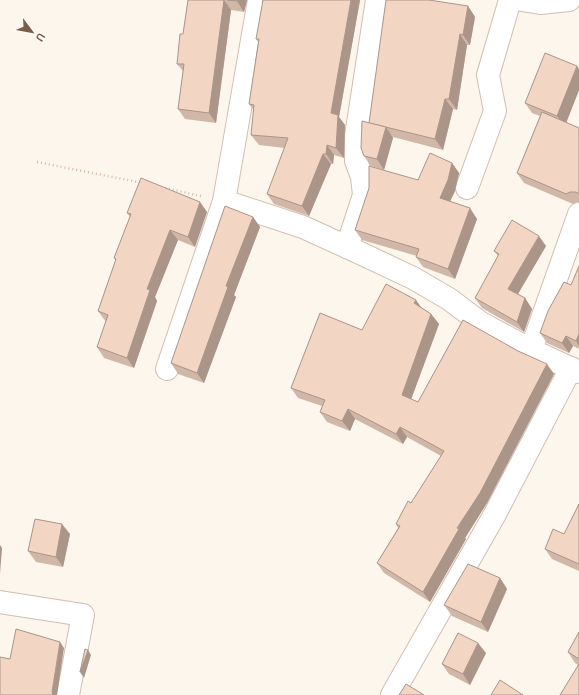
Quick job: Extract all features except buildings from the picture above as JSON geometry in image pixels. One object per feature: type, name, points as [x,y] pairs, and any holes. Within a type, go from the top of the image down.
[{"type":"street","points":[[167,369],[224,201],[259,0]]},
{"type":"street","points":[[348,247],[364,196],[362,177],[356,161],[356,136],[377,0]]},
{"type":"street","points":[[467,188],[495,111],[488,75],[510,0]]},
{"type":"street","points":[[522,0],[540,2],[569,0]]},
{"type":"street","points":[[224,201],[303,227],[413,278],[449,299],[481,323],[531,350],[575,370],[392,695]]},
{"type":"street","points":[[531,350],[579,214]]},
{"type":"street","points":[[0,602],[84,615],[68,695]]},
{"type":"path","points":[[37,162],[147,184]]},
{"type":"path","points":[[155,185],[224,201]]}]
